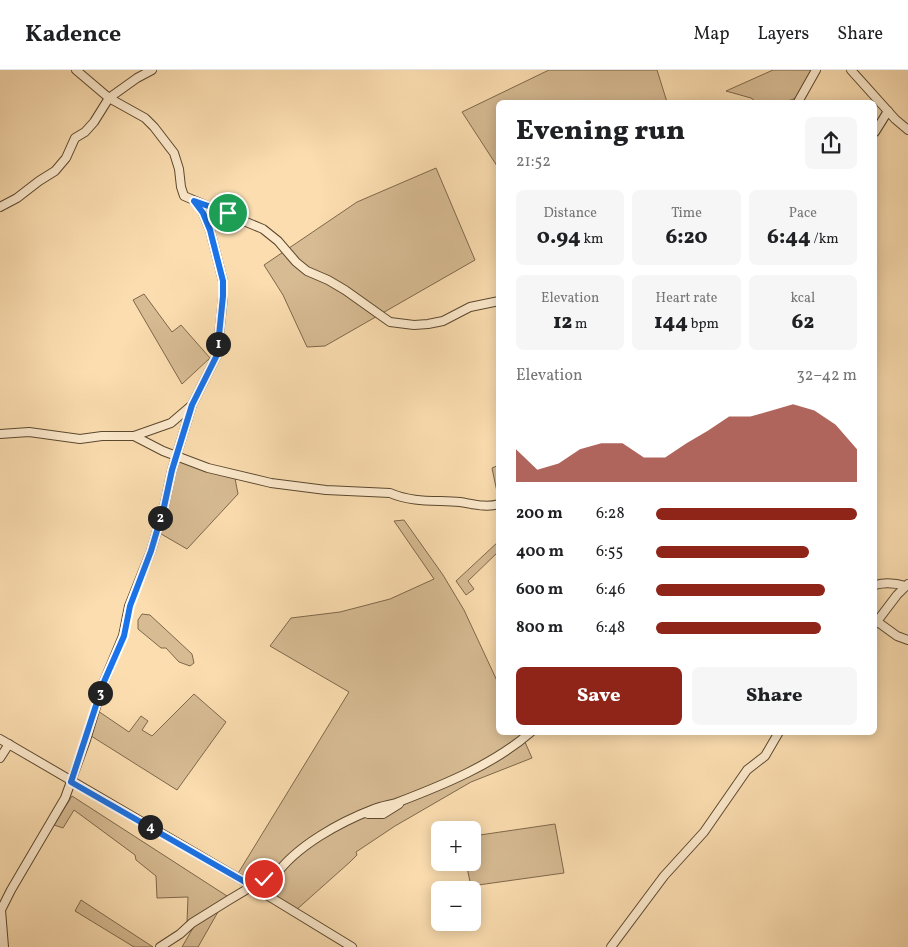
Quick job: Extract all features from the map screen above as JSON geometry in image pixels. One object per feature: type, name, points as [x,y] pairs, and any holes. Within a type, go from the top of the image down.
[{"type":"street","points":[[76,70],[109,98],[145,118],[154,127],[174,153],[184,196],[263,229],[278,240],[306,271],[328,280],[345,290],[390,322],[414,325],[428,324],[443,321],[470,307],[496,302]]},
{"type":"street","points":[[0,207],[18,198],[58,169],[66,158],[75,138],[85,132],[94,122],[109,98],[152,70]]},
{"type":"street","points":[[799,100],[816,70]]},
{"type":"street","points":[[851,70],[908,130]]},
{"type":"street","points":[[877,129],[888,111]]},
{"type":"street","points":[[4,947],[1,910],[65,798],[103,684],[124,636],[130,606],[151,551],[176,456],[192,405],[217,355],[223,296],[220,267],[210,230],[203,213],[194,201]]},
{"type":"street","points":[[0,434],[29,432],[80,439],[102,436],[134,436],[171,422],[192,405]]},
{"type":"street","points":[[134,436],[162,452],[208,468],[271,483],[326,490],[384,492],[435,502],[457,502],[490,507],[496,505]]},
{"type":"street","points":[[877,586],[890,583],[907,585]]},
{"type":"street","points":[[877,620],[907,585]]},
{"type":"street","points":[[877,623],[897,636],[908,640]]},
{"type":"street","points":[[160,947],[180,934],[192,923],[264,879],[275,876],[283,864],[318,837],[347,820],[465,775],[508,750],[527,735]]},
{"type":"street","points":[[611,947],[664,876],[704,832],[748,770],[765,756],[777,735]]},
{"type":"street","points":[[0,739],[252,886],[352,947]]},
{"type":"street","points":[[0,758],[9,744]]},
{"type":"shaded area","points":[[549,70],[657,70],[666,100],[496,100],[496,164],[462,112]]},
{"type":"shaded area","points":[[773,70],[816,70],[798,96],[790,100],[754,100],[726,91]]},
{"type":"shaded area","points":[[436,168],[475,260],[325,346],[307,347],[283,295],[264,265],[357,202]]},
{"type":"shaded area","points":[[144,294],[172,332],[181,325],[210,358],[182,384],[133,300]]},
{"type":"shaded area","points":[[176,456],[234,473],[238,494],[187,549],[156,531]]},
{"type":"shaded area","points":[[496,466],[496,487],[492,468]]},
{"type":"shaded area","points":[[404,520],[443,575],[464,610],[496,679],[496,735],[522,735],[532,758],[471,782],[395,826],[356,852],[357,855],[350,862],[295,911],[237,875],[349,692],[270,646],[291,618],[340,612],[390,599],[434,579],[394,521]]},
{"type":"shaded area","points":[[496,544],[496,554],[468,581],[474,589],[466,595],[456,581]]},
{"type":"shaded area","points":[[142,614],[150,615],[192,654],[194,663],[190,666],[179,662],[166,648],[161,648],[138,629],[138,620]]},
{"type":"shaded area","points":[[194,694],[226,722],[177,790],[88,734],[95,709],[129,732],[141,716],[148,721],[142,730],[152,736]]},
{"type":"shaded area","points":[[72,796],[227,896],[198,947],[182,947],[193,928],[187,922],[188,897],[157,898],[156,876],[136,860],[135,855],[74,810],[63,828],[54,825]]},
{"type":"shaded area","points":[[555,824],[564,873],[481,885],[481,881],[470,881],[468,871],[481,871],[481,835]]},
{"type":"shaded area","points":[[81,900],[153,947],[134,947],[75,911]]},
{"type":"route","points":[[228,213],[194,201],[203,213],[210,230],[223,281],[217,355],[192,405],[172,470],[164,507],[151,551],[133,594],[124,636],[103,684],[71,782],[252,886],[264,879]]}]
